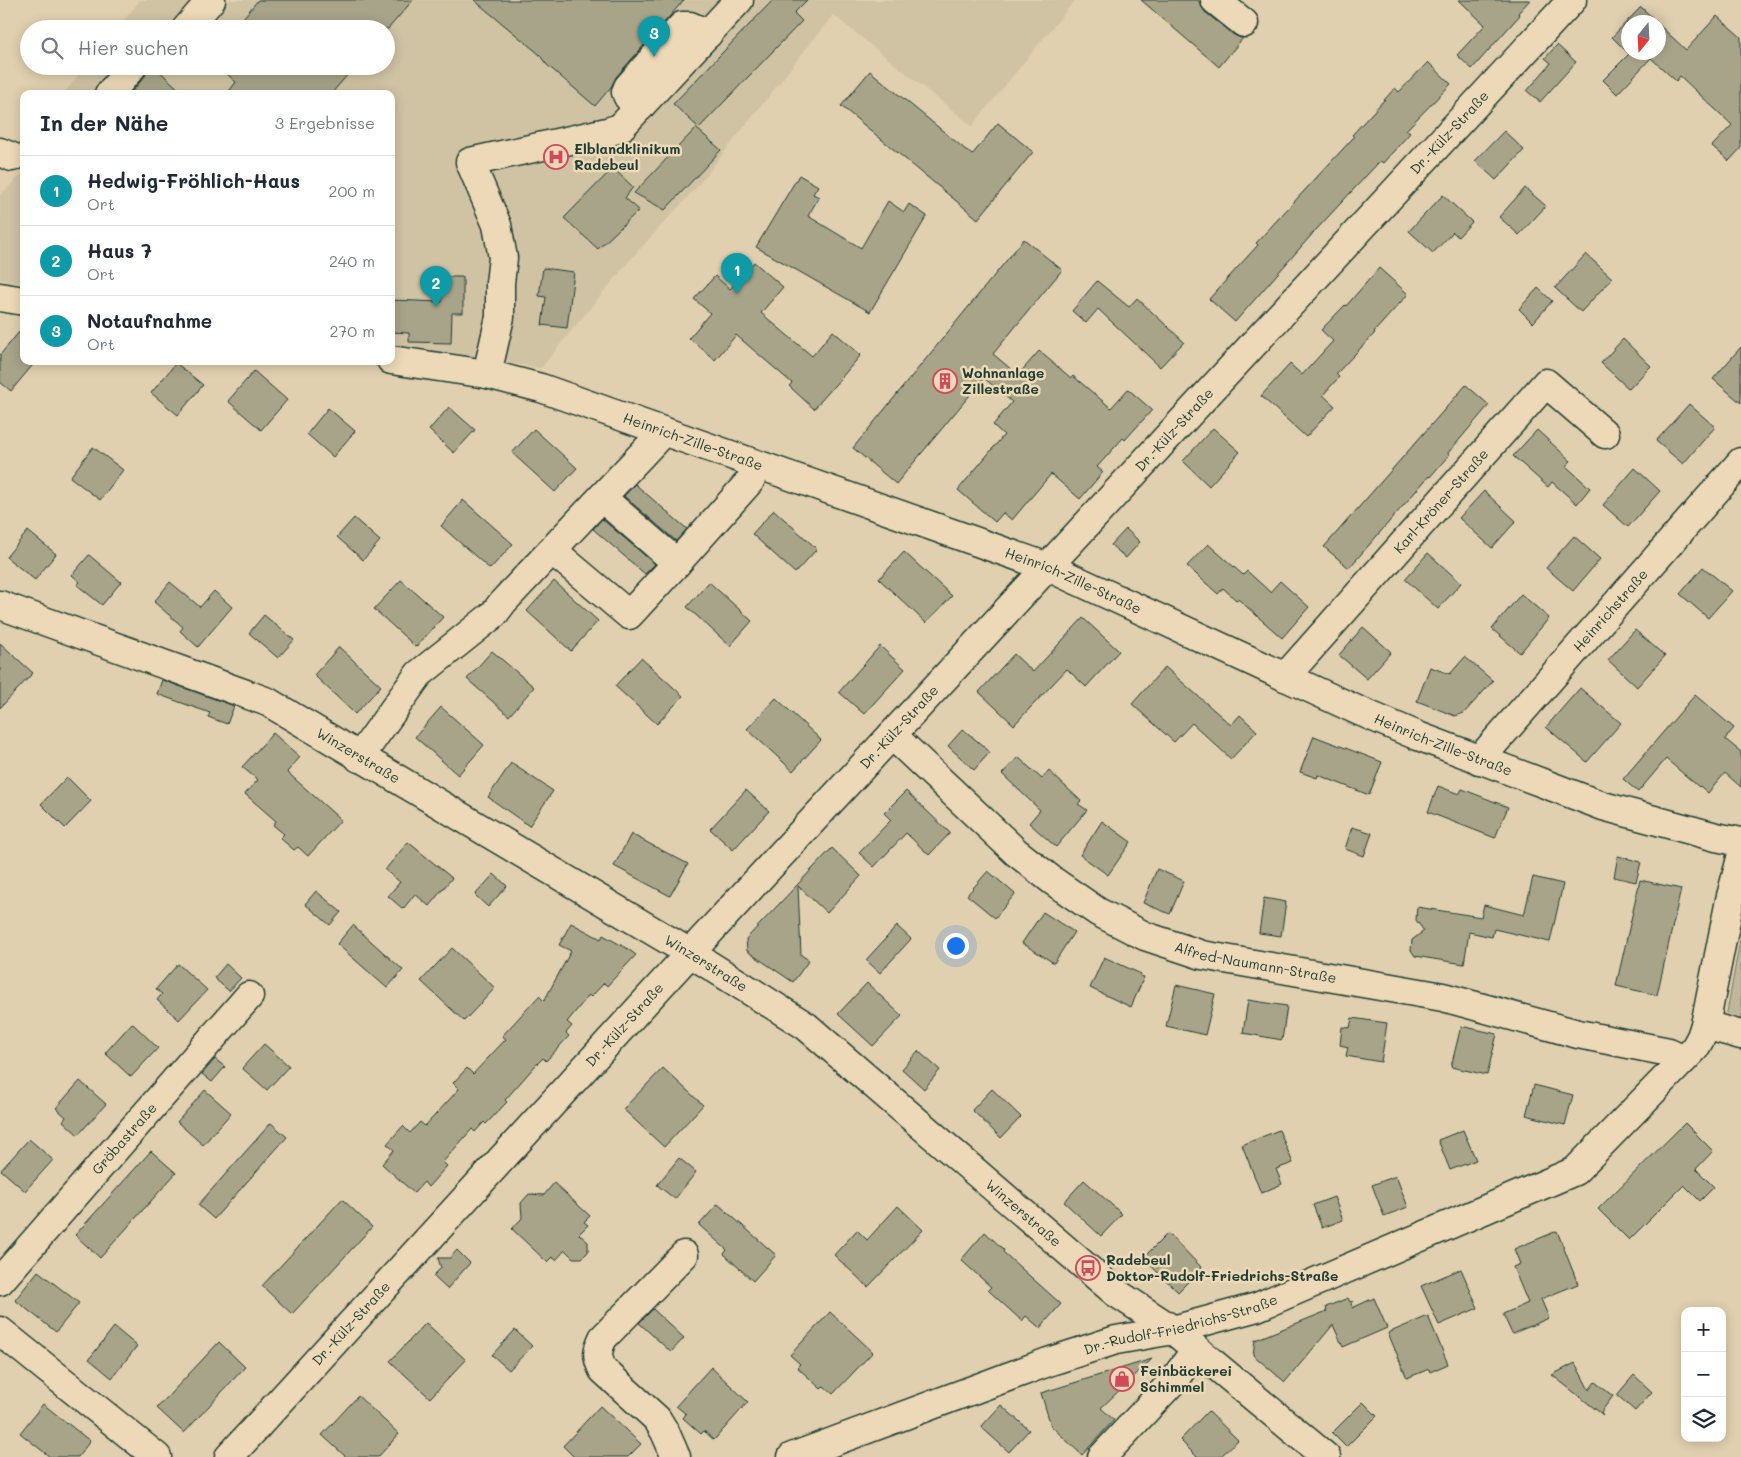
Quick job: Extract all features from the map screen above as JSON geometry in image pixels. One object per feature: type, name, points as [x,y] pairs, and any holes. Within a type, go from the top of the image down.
[{"type":"street","points":[[194,20],[211,0]]},
{"type":"street","points":[[481,373],[484,313],[500,284],[503,258],[497,226],[470,162],[620,128],[739,0]]},
{"type":"street","points":[[1215,0],[1244,23]]},
{"type":"street","name":"Dr.-Külz-Straße","points":[[229,1457],[690,953],[1572,0]]},
{"type":"street","points":[[112,90],[125,75]]},
{"type":"street","points":[[0,296],[20,300]]},
{"type":"street","name":"Heinrich-Zille-Straße","points":[[395,361],[481,373],[541,388],[1048,567],[1285,677],[1418,736],[1603,806],[1741,842]]},
{"type":"street","name":"Karl-Kröner-Straße","points":[[1285,677],[1546,383],[1605,434]]},
{"type":"street","points":[[359,758],[419,674],[494,614],[503,602],[663,432]]},
{"type":"street","name":"Heinrichstraße","points":[[1479,760],[1741,462]]},
{"type":"street","points":[[553,551],[629,615],[750,481],[757,465]]},
{"type":"street","points":[[602,498],[677,563]]},
{"type":"street","name":"Winzerstraße","points":[[0,605],[268,702],[359,758],[690,953],[806,1026],[1115,1292],[1173,1330],[1326,1457]]},
{"type":"street","name":"Alfred-Naumann-Straße","points":[[892,735],[1016,852],[1053,881],[1098,912],[1145,936],[1202,955],[1443,996],[1578,1034],[1669,1052],[1684,1059]]},
{"type":"street","name":"Dr.-Rudolf-Friedrichs-Straße","points":[[792,1457],[1048,1362],[1116,1340],[1173,1330],[1257,1307],[1575,1171],[1665,1080],[1695,1048],[1701,1037],[1730,900],[1741,858]]},
{"type":"street","name":"Gröbastraße","points":[[0,1281],[249,996]]},
{"type":"street","points":[[1705,1025],[1741,1035]]},
{"type":"street","points":[[676,1457],[657,1419],[603,1370],[598,1361],[598,1350],[603,1338],[684,1255]]},
{"type":"street","points":[[0,1331],[157,1457]]},
{"type":"street","points":[[1102,1457],[1174,1380],[1196,1349]]},
{"type":"shaded area","name":"Elblandklinikum Radebeul","points":[[140,0],[1075,0],[972,126],[833,15],[696,188],[629,261],[541,368],[395,346],[395,90],[66,90],[79,75],[395,75],[395,20],[124,20]]},
{"type":"shaded area","points":[[20,176],[20,283],[0,280],[0,195]]},
{"type":"shaded area","points":[[1741,935],[1741,1027],[1725,1023]]},
{"type":"building","points":[[258,0],[413,0],[395,21],[241,20]]},
{"type":"building","points":[[474,0],[684,0],[616,77],[611,87],[595,106],[546,64],[539,54]]},
{"type":"building","points":[[773,0],[807,0],[794,13],[802,21],[699,128],[673,104]]},
{"type":"building","points":[[1141,0],[1198,0],[1205,12],[1234,35],[1243,38],[1219,67]]},
{"type":"building","points":[[1459,0],[1530,0],[1518,13],[1520,15],[1472,69],[1457,55],[1485,25]]},
{"type":"building","points":[[1641,7],[1650,15],[1633,15]]},
{"type":"building","points":[[1717,16],[1741,37],[1741,148],[1729,161],[1712,146],[1732,125],[1680,76],[1676,81],[1653,60],[1666,60],[1666,31],[1686,50]]},
{"type":"building","points":[[1621,28],[1621,46],[1612,37]]},
{"type":"building","points":[[1557,45],[1576,62],[1540,102],[1527,91],[1551,63],[1545,58]]},
{"type":"building","points":[[1623,60],[1649,60],[1617,94],[1603,80]]},
{"type":"building","points":[[1428,62],[1451,84],[1406,130],[1410,133],[1383,163],[1380,161],[1235,322],[1209,299],[1258,245],[1256,243],[1354,137],[1352,135],[1395,88],[1399,92]]},
{"type":"building","points":[[870,71],[972,155],[998,123],[1033,152],[978,219],[841,106]]},
{"type":"building","points":[[164,75],[180,90],[133,90],[145,76]]},
{"type":"building","points":[[228,75],[347,75],[334,90],[230,90],[236,82]]},
{"type":"building","points":[[696,128],[721,150],[665,210],[634,193]]},
{"type":"building","points":[[1504,131],[1524,150],[1496,180],[1475,161]]},
{"type":"building","points":[[613,168],[633,187],[625,198],[639,210],[598,249],[564,218]]},
{"type":"building","points":[[799,175],[818,186],[813,194],[819,197],[808,216],[861,248],[888,201],[904,212],[909,204],[927,216],[870,312],[756,247]]},
{"type":"building","points":[[1525,188],[1546,206],[1519,235],[1499,217]]},
{"type":"building","points":[[1443,195],[1472,222],[1458,237],[1453,232],[1433,253],[1409,231]]},
{"type":"building","points":[[1024,239],[1062,270],[993,354],[1018,375],[1039,351],[1071,378],[1073,376],[1111,408],[1128,389],[1152,410],[1097,467],[1103,472],[1080,499],[1051,474],[1012,520],[1003,513],[995,522],[958,490],[1004,435],[993,425],[1012,402],[984,378],[896,484],[853,448]]},
{"type":"building","points":[[1586,254],[1612,278],[1581,312],[1555,288]]},
{"type":"building","points":[[754,262],[783,287],[761,313],[812,356],[833,331],[861,355],[814,409],[789,386],[792,383],[736,335],[715,360],[689,338],[710,313],[694,299],[715,276],[730,289]]},
{"type":"building","points":[[543,268],[574,272],[567,328],[542,325],[546,297],[539,296]]},
{"type":"building","points":[[1379,268],[1408,294],[1375,333],[1336,374],[1339,377],[1323,395],[1335,406],[1306,437],[1261,396],[1290,364],[1302,375],[1333,341],[1321,330],[1346,306]]},
{"type":"building","points":[[442,277],[463,277],[463,313],[452,313],[451,343],[409,342],[409,333],[395,332],[395,300],[442,302]]},
{"type":"building","points":[[1097,281],[1129,307],[1137,298],[1184,342],[1160,367],[1098,309],[1086,323],[1072,311]]},
{"type":"building","points":[[1538,288],[1552,301],[1533,323],[1519,309]]},
{"type":"building","points":[[20,331],[20,365],[33,365],[11,391],[0,382],[0,355]]},
{"type":"building","points":[[1623,339],[1651,366],[1629,389],[1601,363]]},
{"type":"building","points":[[1741,347],[1741,403],[1713,379]]},
{"type":"building","points":[[174,365],[178,365],[203,385],[178,415],[151,393]]},
{"type":"building","points":[[254,371],[287,400],[261,430],[228,401]]},
{"type":"building","points":[[1466,385],[1489,405],[1448,453],[1449,455],[1349,568],[1324,547]]},
{"type":"building","points":[[1689,404],[1715,427],[1683,464],[1656,441]]},
{"type":"building","points":[[449,407],[475,430],[454,453],[429,430]]},
{"type":"building","points":[[328,408],[355,431],[333,457],[307,434]]},
{"type":"building","points":[[1213,428],[1240,452],[1209,486],[1183,461]]},
{"type":"building","points":[[534,429],[577,468],[555,492],[512,453]]},
{"type":"building","points":[[1537,430],[1571,461],[1566,466],[1590,488],[1577,504],[1552,482],[1548,487],[1513,456]]},
{"type":"building","points":[[93,447],[123,470],[100,500],[70,477]]},
{"type":"building","points":[[1635,468],[1660,491],[1628,527],[1603,505]]},
{"type":"building","points":[[635,484],[687,529],[676,541],[624,496]]},
{"type":"building","points":[[1484,491],[1516,521],[1492,548],[1459,518]]},
{"type":"building","points":[[463,500],[513,544],[490,569],[441,526]]},
{"type":"building","points":[[774,510],[817,549],[795,573],[752,534]]},
{"type":"building","points":[[354,518],[380,541],[363,560],[337,537]]},
{"type":"building","points":[[602,519],[655,564],[645,574],[593,529]]},
{"type":"building","points":[[1126,529],[1140,542],[1126,558],[1111,545]]},
{"type":"building","points":[[28,531],[56,554],[35,580],[6,557]]},
{"type":"building","points":[[1574,536],[1600,559],[1573,591],[1546,568]]},
{"type":"building","points":[[1208,544],[1243,575],[1247,571],[1270,592],[1280,581],[1309,607],[1282,638],[1238,599],[1236,600],[1223,588],[1218,594],[1187,566]]},
{"type":"building","points":[[904,552],[952,596],[926,623],[879,579]]},
{"type":"building","points":[[1428,553],[1461,583],[1438,609],[1405,579]]},
{"type":"building","points":[[89,555],[121,582],[102,605],[77,585],[80,582],[72,575]]},
{"type":"building","points":[[1703,567],[1732,591],[1708,618],[1680,594]]},
{"type":"building","points":[[401,580],[443,617],[416,647],[374,609]]},
{"type":"building","points":[[554,581],[598,621],[571,651],[527,611]]},
{"type":"building","points":[[170,582],[200,607],[214,591],[232,607],[198,647],[180,631],[183,627],[154,602]]},
{"type":"building","points":[[709,582],[752,621],[730,646],[687,607]]},
{"type":"building","points":[[1521,594],[1549,618],[1520,653],[1492,629]]},
{"type":"building","points":[[264,615],[294,640],[278,658],[249,633]]},
{"type":"building","points":[[1083,618],[1119,651],[1086,687],[1067,669],[1014,725],[979,692],[1014,654],[1033,672]]},
{"type":"building","points":[[1363,627],[1391,652],[1367,679],[1339,655]]},
{"type":"building","points":[[1635,630],[1665,656],[1637,687],[1608,660]]},
{"type":"building","points":[[0,643],[33,673],[0,708]]},
{"type":"building","points":[[880,646],[905,669],[864,714],[839,692]]},
{"type":"building","points":[[339,647],[381,686],[355,714],[314,675]]},
{"type":"building","points":[[492,651],[534,687],[509,716],[467,679]]},
{"type":"building","points":[[1465,657],[1493,681],[1464,713],[1455,716],[1417,701],[1430,667],[1450,674]]},
{"type":"building","points":[[641,658],[683,696],[657,724],[615,686]]},
{"type":"building","points":[[1165,667],[1231,725],[1240,715],[1257,731],[1231,759],[1192,723],[1174,742],[1132,704]]},
{"type":"building","points":[[162,680],[234,706],[227,724],[208,717],[210,713],[157,694]]},
{"type":"building","points":[[1580,688],[1621,723],[1587,762],[1546,727]]},
{"type":"building","points":[[1695,695],[1734,728],[1725,739],[1741,752],[1741,787],[1725,773],[1708,793],[1666,759],[1638,792],[1623,779]]},
{"type":"building","points":[[776,698],[821,740],[793,771],[747,729]]},
{"type":"building","points":[[441,707],[484,745],[458,775],[415,737]]},
{"type":"building","points":[[963,729],[990,752],[974,770],[948,746]]},
{"type":"building","points":[[273,733],[300,757],[287,772],[341,820],[308,856],[298,847],[294,850],[280,838],[284,834],[273,825],[276,821],[245,794],[258,780],[242,767]]},
{"type":"building","points":[[1314,736],[1382,762],[1369,795],[1318,775],[1317,778],[1300,772]]},
{"type":"building","points":[[1018,757],[1042,779],[1049,771],[1081,801],[1078,804],[1087,810],[1056,847],[1029,823],[1040,810],[1002,774]]},
{"type":"building","points":[[511,763],[553,791],[529,826],[488,797]]},
{"type":"building","points":[[67,777],[91,801],[65,828],[41,804]]},
{"type":"building","points":[[1438,786],[1459,794],[1462,789],[1508,807],[1495,838],[1428,812]]},
{"type":"building","points":[[746,790],[769,811],[733,850],[710,829]]},
{"type":"building","points":[[906,791],[950,833],[929,855],[906,833],[874,867],[859,853],[891,820],[884,813]]},
{"type":"building","points":[[1102,821],[1131,842],[1108,875],[1080,855]]},
{"type":"building","points":[[1352,827],[1372,833],[1364,856],[1345,849]]},
{"type":"building","points":[[631,834],[688,864],[670,896],[614,866]]},
{"type":"building","points":[[408,842],[452,878],[429,906],[415,894],[403,909],[388,896],[400,882],[385,870]]},
{"type":"building","points":[[832,848],[861,876],[827,913],[798,886],[801,955],[809,960],[793,982],[747,951],[746,939]]},
{"type":"building","points":[[1618,856],[1641,862],[1636,882],[1614,877]]},
{"type":"building","points":[[1157,869],[1184,881],[1170,914],[1143,903]]},
{"type":"building","points":[[988,871],[1015,894],[995,918],[967,895]]},
{"type":"building","points":[[494,874],[507,886],[488,907],[475,895]]},
{"type":"building","points":[[1533,877],[1563,884],[1550,942],[1494,929],[1492,937],[1469,932],[1464,964],[1415,956],[1411,950],[1412,940],[1424,931],[1416,920],[1417,907],[1481,917],[1484,905],[1524,915]]},
{"type":"building","points":[[1640,880],[1681,889],[1657,995],[1616,986]]},
{"type":"building","points":[[316,891],[341,912],[330,925],[305,904]]},
{"type":"building","points":[[1264,898],[1286,902],[1281,936],[1259,933]]},
{"type":"building","points":[[1043,912],[1074,932],[1054,963],[1022,943]]},
{"type":"building","points":[[571,923],[601,939],[603,935],[636,955],[607,986],[604,983],[591,997],[589,995],[567,1022],[572,1026],[566,1033],[569,1036],[546,1061],[543,1058],[535,1066],[505,1100],[507,1102],[486,1124],[484,1122],[475,1132],[472,1129],[443,1162],[447,1166],[428,1187],[424,1182],[414,1193],[382,1164],[394,1150],[387,1144],[403,1126],[410,1133],[420,1122],[425,1126],[459,1089],[453,1083],[467,1068],[473,1074],[506,1039],[502,1036],[539,996],[544,1001],[571,951],[559,945]]},
{"type":"building","points":[[353,925],[403,970],[387,988],[337,944]]},
{"type":"building","points":[[897,926],[911,939],[880,973],[866,960]]},
{"type":"building","points":[[452,948],[495,988],[464,1021],[421,981]]},
{"type":"building","points":[[1104,957],[1144,977],[1131,1007],[1090,988]]},
{"type":"building","points":[[178,964],[207,990],[179,1020],[157,1000],[162,994],[156,989]]},
{"type":"building","points":[[226,964],[241,978],[229,991],[214,978]]},
{"type":"building","points":[[867,983],[902,1016],[873,1046],[838,1014]]},
{"type":"building","points":[[1176,985],[1215,994],[1205,1035],[1166,1026]]},
{"type":"building","points":[[1248,1000],[1287,1006],[1282,1040],[1243,1033]]},
{"type":"building","points":[[1352,1018],[1387,1023],[1381,1062],[1346,1056],[1348,1047],[1340,1045],[1342,1027],[1350,1028]]},
{"type":"building","points":[[132,1023],[158,1048],[131,1077],[105,1053]]},
{"type":"building","points":[[1461,1026],[1497,1034],[1487,1075],[1451,1067]]},
{"type":"building","points":[[264,1044],[289,1066],[267,1090],[242,1068]]},
{"type":"building","points":[[918,1051],[940,1070],[924,1089],[902,1069]]},
{"type":"building","points":[[215,1059],[225,1067],[212,1082],[202,1074]]},
{"type":"building","points":[[663,1068],[703,1105],[664,1147],[623,1109]]},
{"type":"building","points":[[80,1081],[106,1104],[78,1135],[63,1121],[66,1117],[56,1108]]},
{"type":"building","points":[[1534,1085],[1573,1095],[1565,1125],[1526,1115]]},
{"type":"building","points":[[992,1089],[1021,1117],[1001,1138],[972,1110]]},
{"type":"building","points":[[205,1090],[231,1113],[203,1145],[177,1122]]},
{"type":"building","points":[[271,1123],[287,1137],[214,1219],[198,1205]]},
{"type":"building","points":[[1685,1123],[1713,1151],[1696,1169],[1714,1187],[1700,1201],[1684,1185],[1629,1240],[1598,1209]]},
{"type":"building","points":[[1279,1130],[1293,1163],[1276,1169],[1282,1184],[1261,1193],[1242,1145]]},
{"type":"building","points":[[1463,1130],[1476,1160],[1450,1170],[1438,1140]]},
{"type":"building","points":[[29,1139],[53,1160],[25,1191],[1,1170]]},
{"type":"building","points":[[151,1151],[176,1173],[100,1258],[75,1235]]},
{"type":"building","points":[[679,1158],[696,1172],[675,1199],[657,1185]]},
{"type":"building","points":[[1396,1176],[1408,1207],[1384,1216],[1372,1185]]},
{"type":"building","points":[[1084,1180],[1122,1214],[1101,1236],[1064,1202]]},
{"type":"building","points":[[554,1183],[590,1216],[584,1222],[588,1225],[579,1234],[588,1242],[588,1252],[582,1258],[573,1258],[565,1250],[556,1260],[552,1257],[547,1262],[512,1229],[522,1218],[521,1203],[529,1194],[544,1195]]},
{"type":"building","points":[[1334,1197],[1343,1220],[1322,1228],[1313,1205]]},
{"type":"building","points":[[342,1199],[372,1227],[292,1314],[262,1286]]},
{"type":"building","points":[[718,1204],[776,1255],[753,1281],[724,1254],[727,1250],[699,1225]]},
{"type":"building","points":[[898,1206],[923,1230],[868,1287],[834,1255],[857,1230],[867,1240]]},
{"type":"building","points":[[1557,1231],[1578,1284],[1541,1299],[1549,1318],[1512,1334],[1503,1314],[1528,1303],[1513,1267],[1520,1264],[1514,1249]]},
{"type":"building","points":[[985,1232],[1004,1250],[1003,1252],[1061,1304],[1040,1328],[1026,1316],[1022,1321],[988,1290],[991,1287],[961,1260]]},
{"type":"building","points":[[1168,1233],[1202,1268],[1178,1292],[1143,1258]]},
{"type":"building","points":[[457,1250],[470,1263],[447,1289],[433,1276],[441,1268],[438,1258],[450,1258]]},
{"type":"building","points":[[1461,1269],[1478,1308],[1439,1325],[1421,1286]]},
{"type":"building","points":[[38,1271],[79,1303],[56,1332],[15,1300]]},
{"type":"building","points":[[1348,1298],[1350,1302],[1354,1301],[1351,1304],[1352,1308],[1374,1298],[1387,1328],[1343,1347],[1333,1325],[1285,1382],[1253,1355],[1255,1340],[1327,1311],[1326,1307]]},
{"type":"building","points":[[653,1309],[684,1338],[671,1352],[639,1323]]},
{"type":"building","points":[[830,1312],[873,1352],[833,1394],[824,1386],[821,1389],[797,1367],[800,1364],[790,1355]]},
{"type":"building","points":[[1428,1316],[1448,1364],[1430,1372],[1429,1369],[1407,1378],[1388,1333]]},
{"type":"building","points":[[426,1323],[466,1360],[430,1398],[390,1361]]},
{"type":"building","points":[[114,1327],[137,1346],[112,1378],[89,1359]]},
{"type":"building","points":[[515,1330],[532,1346],[509,1370],[492,1355]]},
{"type":"building","points":[[219,1342],[245,1367],[184,1433],[157,1408]]},
{"type":"building","points":[[1152,1359],[1101,1408],[1114,1420],[1082,1455],[1051,1426],[1041,1393]]},
{"type":"building","points":[[1575,1363],[1589,1390],[1595,1382],[1613,1396],[1601,1412],[1603,1415],[1552,1375]]},
{"type":"building","points":[[711,1367],[748,1402],[714,1440],[704,1431],[701,1434],[683,1418],[686,1414],[676,1406]]},
{"type":"building","points":[[1634,1375],[1652,1392],[1635,1411],[1617,1395]]},
{"type":"building","points":[[358,1396],[399,1434],[378,1457],[346,1457],[322,1435]]},
{"type":"building","points":[[1363,1402],[1377,1416],[1346,1447],[1332,1433]]},
{"type":"building","points":[[43,1404],[90,1441],[78,1457],[50,1457],[20,1433]]},
{"type":"building","points":[[1001,1405],[1029,1430],[1009,1452],[981,1427]]},
{"type":"building","points":[[600,1406],[641,1444],[628,1457],[574,1457],[563,1446]]},
{"type":"building","points":[[1208,1411],[1238,1440],[1220,1457],[1197,1457],[1180,1440]]},
{"type":"place","name":"Notaufnahme","points":[[654,57]]},
{"type":"place","name":"Elblandklinikum Radebeul","points":[[556,157]]},
{"type":"place","name":"Hedwig-Fröhlich-Haus","points":[[737,294]]},
{"type":"place","name":"Haus 7","points":[[436,307]]},
{"type":"place","name":"Wohnanlage Zillestraße","points":[[945,381]]},
{"type":"place","name":"Radebeul Doktor-Rudolf-Friedrichs-Straße","points":[[1088,1268]]},
{"type":"place","name":"Feinbäckerei Schimmel","points":[[1122,1379]]}]
